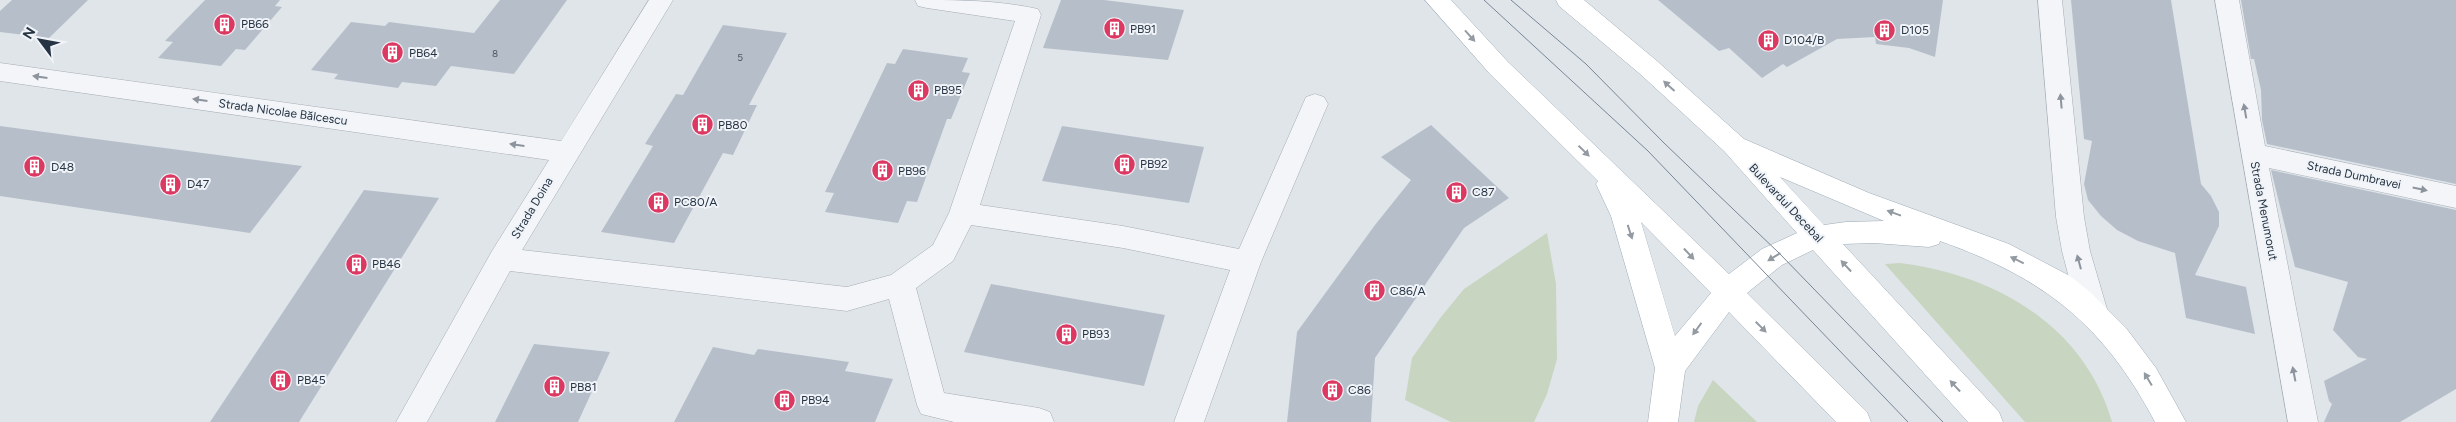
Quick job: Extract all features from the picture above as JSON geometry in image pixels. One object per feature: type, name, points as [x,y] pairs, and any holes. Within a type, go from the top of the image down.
[{"type":"main road","points":[[1437,0],[1499,68],[1676,240],[1726,293],[1856,422]]},
{"type":"main road","name":"Bulevardul Decebal","points":[[1568,0],[1648,67],[1733,144],[1988,422]]},
{"type":"main road","points":[[1733,144],[1876,207],[1972,241],[2039,271],[2092,309],[2116,335],[2142,370],[2171,422]]},
{"type":"main road","points":[[1604,171],[1625,216],[1670,368],[1662,422]]},
{"type":"main road","points":[[1670,368],[1726,293],[1779,253],[1819,237],[1869,232],[1913,234],[1972,241]]},
{"type":"street","name":"Strada Doina","points":[[411,422],[502,258],[661,0]]},
{"type":"street","points":[[502,258],[847,299],[900,284],[943,253],[963,213],[1029,15],[927,0]]},
{"type":"street","points":[[2050,0],[2070,217],[2076,251],[2092,309]]},
{"type":"street","name":"Strada Menumorut","points":[[2227,0],[2253,154],[2303,422]]},
{"type":"street","name":"Strada Nicolae Bălcescu","points":[[0,72],[566,152]]},
{"type":"street","points":[[1189,422],[1248,262],[1315,104]]},
{"type":"street","name":"Strada Dumbravei","points":[[2253,154],[2456,197]]},
{"type":"street","points":[[963,213],[1123,237],[1248,262]]},
{"type":"street","points":[[900,284],[932,405],[1039,422]]},
{"type":"street","points":[[1649,422],[1670,368]]},
{"type":"green space","points":[[1547,233],[1556,284],[1557,359],[1547,394],[1534,422],[1451,422],[1405,400],[1412,358],[1441,317],[1464,289]]},
{"type":"green space","points":[[1900,263],[1935,269],[1969,279],[2001,293],[2031,311],[2058,332],[2080,358],[2099,388],[2112,422],[2025,422],[1885,264]]},
{"type":"green space","points":[[1713,380],[1757,422],[1694,422],[1698,406]]},
{"type":"building","points":[[12,0],[88,0],[49,38],[0,32],[0,11]]},
{"type":"building","name":"PB66","points":[[205,0],[280,0],[275,6],[282,7],[245,50],[236,49],[221,66],[158,58],[173,42],[165,41]]},
{"type":"building","points":[[500,0],[567,0],[514,74],[451,66],[436,86],[402,82],[398,88],[334,79],[338,74],[311,70],[351,22],[385,26],[389,22],[474,33]]},
{"type":"building","name":"PB91","points":[[1061,0],[1104,0],[1184,10],[1168,60],[1043,48]]},
{"type":"building","points":[[1658,0],[1943,0],[1935,57],[1909,48],[1876,44],[1875,37],[1837,39],[1787,67],[1783,64],[1762,78],[1729,48],[1719,51]]},
{"type":"building","points":[[2071,0],[2171,0],[2201,184],[2211,196],[2219,212],[2219,226],[2195,275],[2246,287],[2255,334],[2186,318],[2175,253],[2138,241],[2117,230],[2101,216],[2088,200],[2084,184],[2092,141],[2084,139]]},
{"type":"building","points":[[2241,0],[2456,0],[2456,184],[2267,144],[2262,120],[2261,90],[2254,59],[2251,59]]},
{"type":"building","points":[[723,25],[787,33],[749,105],[757,105],[733,155],[723,153],[674,243],[601,232],[653,146],[645,144],[676,94],[683,95]]},
{"type":"building","points":[[903,49],[968,58],[962,72],[970,73],[951,119],[947,119],[917,202],[907,201],[898,223],[825,212],[834,193],[825,192],[887,63],[895,64]]},
{"type":"building","points":[[1431,125],[1509,198],[1464,228],[1375,358],[1371,422],[1287,422],[1297,332],[1375,225],[1411,180],[1381,157]]},
{"type":"building","name":"D47","points":[[0,126],[302,166],[250,233],[0,196]]},
{"type":"building","name":"PB92","points":[[1062,126],[1204,147],[1189,203],[1042,181]]},
{"type":"building","points":[[2271,170],[2456,210],[2456,389],[2400,422],[2324,422],[2332,404],[2329,401],[2324,381],[2367,359],[2358,357],[2333,330],[2348,282],[2295,267]]},
{"type":"building","points":[[364,190],[439,198],[299,422],[210,422]]},
{"type":"building","name":"PB93","points":[[991,284],[1165,315],[1144,386],[964,352]]},
{"type":"building","name":"PB81","points":[[534,344],[610,352],[578,422],[495,422]]},
{"type":"building","name":"PB94","points":[[713,347],[754,355],[758,349],[849,362],[845,371],[893,379],[875,422],[674,422]]},
{"type":"tram line","points":[[1484,0],[1648,151],[1908,422]]},
{"type":"tram line","points":[[1511,0],[1586,64],[1664,143],[1779,253],[1943,422]]},
{"type":"place","name":"PB66","points":[[225,24]]},
{"type":"place","name":"PB91","points":[[1114,29]]},
{"type":"place","name":"D105","points":[[1885,30]]},
{"type":"place","name":"D104/B","points":[[1768,40]]},
{"type":"place","name":"PB64","points":[[393,53]]},
{"type":"place","name":"PB95","points":[[918,90]]},
{"type":"place","name":"PB80","points":[[702,125]]},
{"type":"place","name":"PB92","points":[[1124,164]]},
{"type":"place","name":"D48","points":[[35,167]]},
{"type":"place","name":"PB96","points":[[882,171]]},
{"type":"place","name":"D47","points":[[171,184]]},
{"type":"place","name":"C87","points":[[1456,192]]},
{"type":"place","name":"PC80/A","points":[[658,202]]},
{"type":"place","name":"PB46","points":[[356,264]]},
{"type":"place","name":"C86/A","points":[[1374,291]]},
{"type":"place","name":"PB93","points":[[1066,334]]},
{"type":"place","name":"PB45","points":[[281,380]]},
{"type":"place","name":"PB81","points":[[554,387]]},
{"type":"place","name":"C86","points":[[1332,390]]},
{"type":"place","name":"PB94","points":[[785,400]]}]
